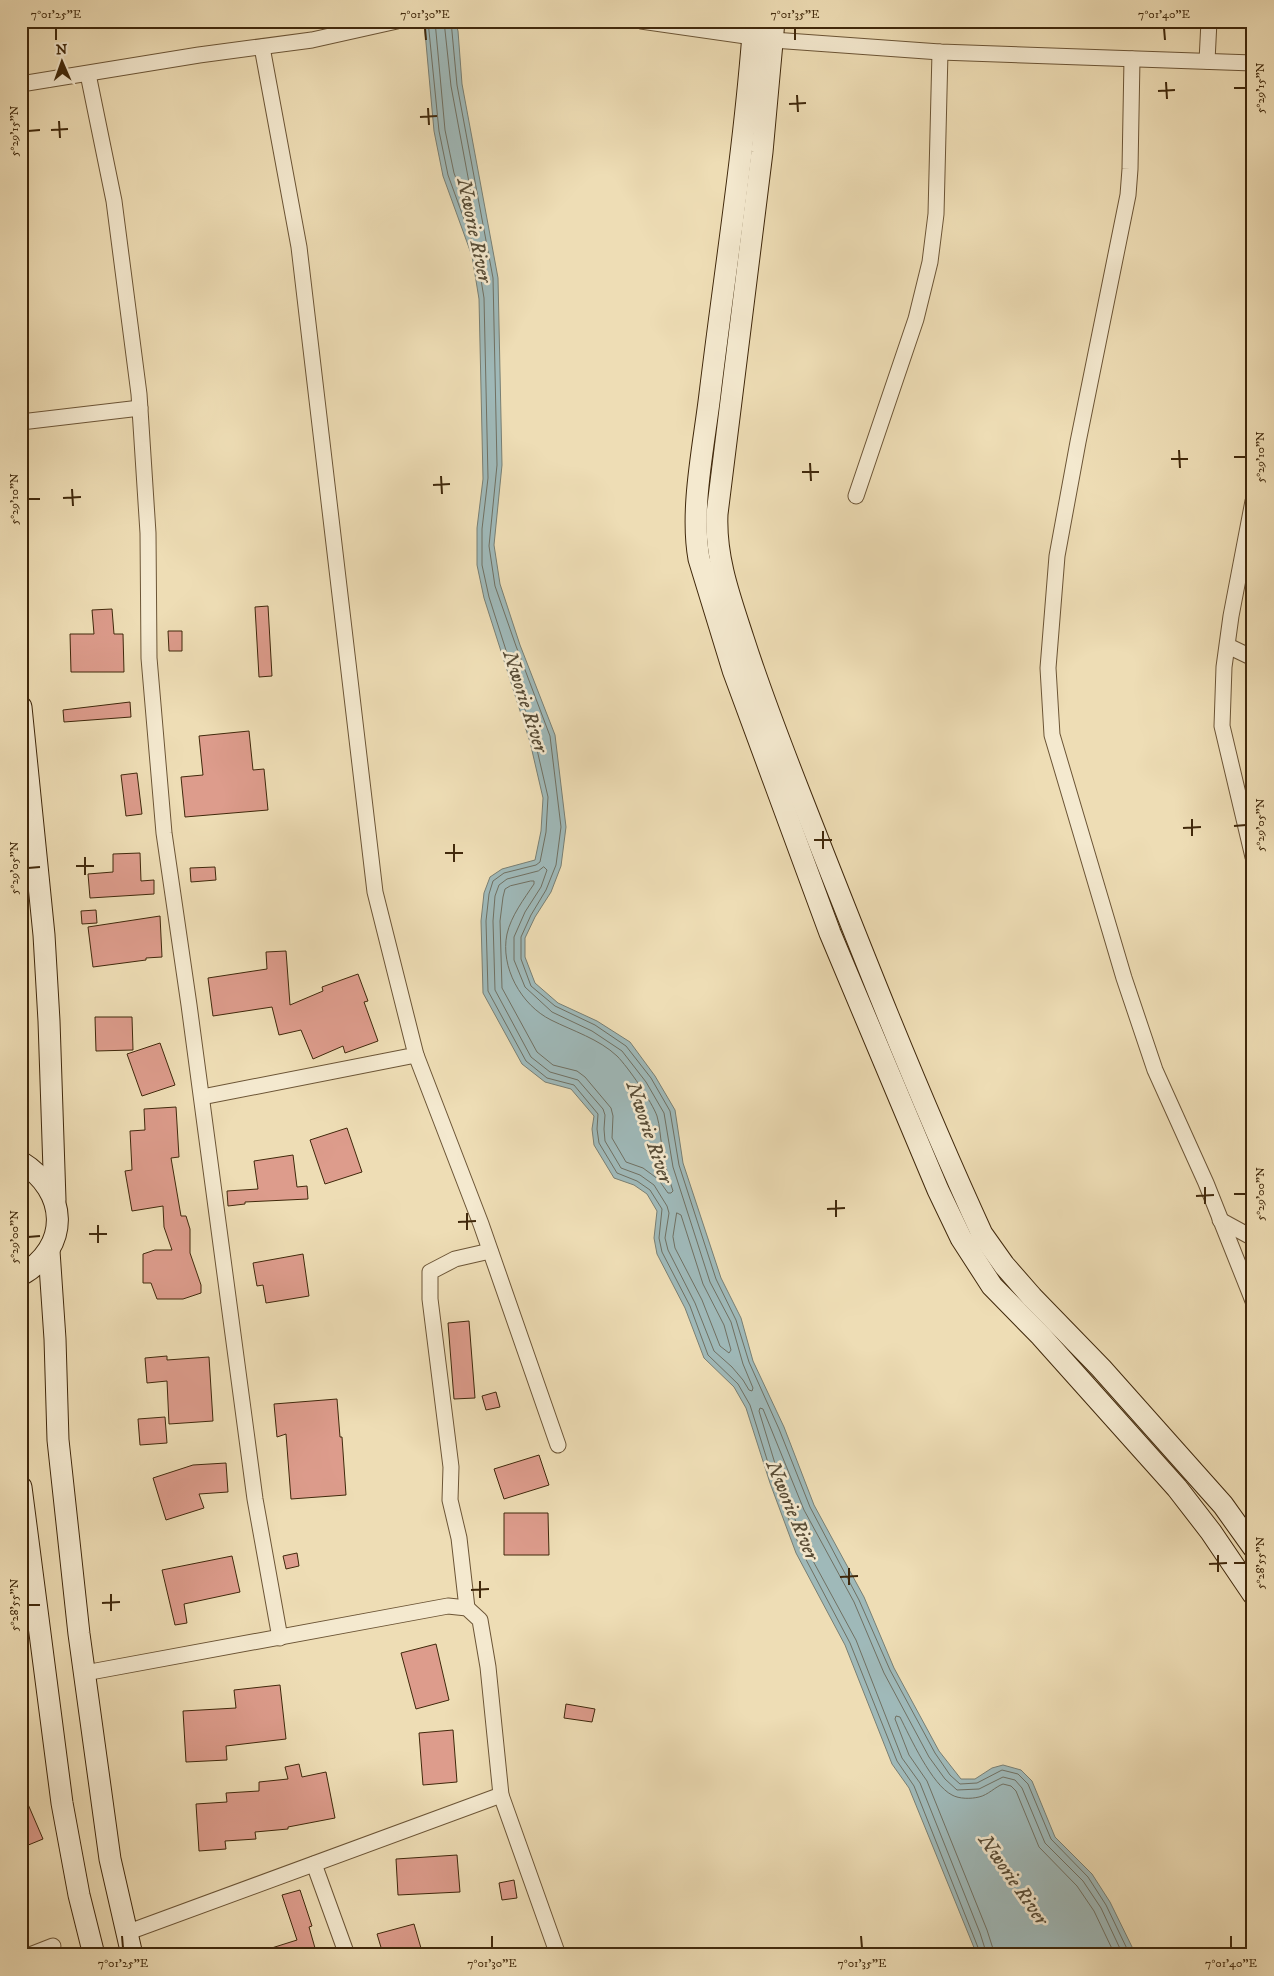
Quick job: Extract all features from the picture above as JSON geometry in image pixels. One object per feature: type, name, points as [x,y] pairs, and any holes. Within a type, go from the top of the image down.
[{"type":"main road","points":[[764,30],[762,152],[717,514],[718,549],[728,591],[756,678],[886,1012],[982,1234],[1004,1265],[1032,1297],[1101,1368],[1223,1505],[1253,1547]]},
{"type":"main road","points":[[764,30],[742,148],[698,497],[696,542],[699,559],[733,670],[830,933],[938,1190],[961,1238],[992,1286],[1041,1336],[1177,1488],[1211,1532],[1253,1594]]},
{"type":"main road","points":[[21,707],[44,935],[55,1200],[58,1217],[56,1235],[49,1251],[37,1264],[21,1275]]},
{"type":"main road","points":[[21,1162],[35,1171],[47,1184],[55,1200]]},
{"type":"main road","points":[[49,1251],[55,1339],[58,1440],[85,1673],[110,1859],[132,1955]]},
{"type":"main road","points":[[21,1487],[62,1803],[79,1895],[94,1955]]},
{"type":"street","points":[[21,84],[199,55],[312,40],[396,21]]},
{"type":"street","points":[[641,21],[764,30],[940,52],[1253,63]]},
{"type":"street","points":[[1207,61],[1209,21]]},
{"type":"street","points":[[262,47],[299,247],[375,892],[416,1055],[490,1251],[558,1445]]},
{"type":"street","points":[[856,496],[916,319],[930,262],[936,214],[940,52]]},
{"type":"street","points":[[1132,59],[1128,195],[1057,556],[1048,668],[1052,734],[1124,978],[1155,1070],[1206,1183],[1253,1301]]},
{"type":"street","points":[[88,74],[114,201],[140,408],[148,533],[149,658],[164,833],[202,1097],[255,1499],[280,1638]]},
{"type":"street","points":[[21,422],[140,408]]},
{"type":"street","points":[[1253,501],[1231,616],[1224,667],[1222,726],[1253,857]]},
{"type":"street","points":[[1228,646],[1253,658]]},
{"type":"street","points":[[202,1097],[416,1055]]},
{"type":"street","points":[[1220,1220],[1253,1238]]},
{"type":"street","points":[[467,1608],[459,1538],[450,1500],[450,1468],[430,1299],[430,1272],[455,1259],[490,1251]]},
{"type":"street","points":[[85,1673],[448,1606],[467,1608],[480,1620],[488,1667],[501,1795],[558,1955]]},
{"type":"street","points":[[126,1933],[501,1795]]},
{"type":"street","points":[[314,1864],[347,1955]]},
{"type":"street","points":[[30,1955],[52,1946]]},
{"type":"water","name":"Nworie River","points":[[424,21],[455,21],[458,31],[462,84],[498,278],[502,465],[494,545],[500,584],[520,645],[555,735],[566,827],[561,866],[551,892],[535,917],[525,938],[525,957],[535,983],[558,1003],[597,1021],[630,1042],[655,1076],[675,1110],[683,1163],[721,1278],[741,1318],[753,1361],[784,1427],[814,1505],[864,1597],[894,1668],[939,1751],[961,1779],[975,1779],[992,1768],[1003,1765],[1021,1770],[1032,1781],[1055,1837],[1092,1874],[1110,1902],[1136,1955],[977,1955],[909,1788],[892,1764],[845,1645],[796,1553],[770,1483],[746,1408],[734,1387],[704,1358],[685,1308],[657,1254],[654,1238],[657,1211],[647,1194],[634,1185],[614,1178],[594,1145],[592,1129],[594,1116],[571,1089],[545,1082],[522,1064],[483,993],[481,921],[484,893],[490,877],[502,869],[535,860],[541,831],[543,798],[530,742],[484,598],[477,565],[477,528],[483,479],[479,299],[472,256],[443,176],[434,131]]},
{"type":"building","points":[[268,606],[272,676],[259,677],[255,607]]},
{"type":"building","points":[[112,609],[114,634],[123,634],[124,672],[71,672],[70,634],[94,634],[92,610]]},
{"type":"building","points":[[168,631],[182,631],[182,651],[169,651]]},
{"type":"building","points":[[130,702],[131,717],[64,722],[63,710]]},
{"type":"building","points":[[249,731],[253,770],[264,769],[268,810],[185,817],[181,777],[203,775],[199,736]]},
{"type":"building","points":[[137,773],[142,814],[126,816],[121,775]]},
{"type":"building","points":[[140,853],[141,881],[154,880],[154,894],[90,898],[88,874],[113,872],[113,854]]},
{"type":"building","points":[[215,867],[216,880],[191,882],[190,868]]},
{"type":"building","points":[[96,910],[97,923],[82,924],[81,911]]},
{"type":"building","points":[[160,916],[162,957],[93,967],[88,927]]},
{"type":"building","points":[[286,951],[290,1005],[323,991],[322,987],[358,974],[368,1001],[364,1002],[378,1041],[345,1053],[343,1046],[313,1059],[301,1030],[279,1035],[272,1007],[213,1016],[208,978],[267,969],[266,952]]},
{"type":"building","points":[[95,1017],[132,1017],[133,1050],[96,1051]]},
{"type":"building","points":[[160,1043],[175,1085],[142,1096],[127,1054]]},
{"type":"building","points":[[176,1107],[179,1157],[171,1158],[181,1216],[186,1216],[190,1229],[190,1253],[201,1285],[201,1293],[183,1299],[157,1299],[151,1283],[143,1283],[143,1254],[155,1250],[172,1250],[164,1227],[163,1206],[132,1211],[125,1171],[132,1170],[130,1131],[145,1130],[144,1109]]},
{"type":"building","points":[[347,1128],[362,1172],[325,1184],[310,1140]]},
{"type":"building","points":[[293,1155],[297,1187],[307,1186],[308,1199],[245,1202],[245,1204],[228,1206],[227,1191],[258,1189],[254,1161]]},
{"type":"building","points":[[303,1254],[309,1296],[266,1303],[263,1285],[257,1286],[253,1263]]},
{"type":"building","points":[[469,1321],[475,1398],[454,1399],[448,1323]]},
{"type":"building","points":[[167,1356],[167,1360],[209,1357],[213,1421],[169,1424],[167,1381],[147,1383],[145,1358]]},
{"type":"building","points":[[496,1392],[500,1407],[486,1410],[482,1396]]},
{"type":"building","points":[[337,1399],[346,1495],[291,1499],[286,1434],[277,1437],[274,1404]]},
{"type":"building","points":[[165,1417],[167,1443],[140,1445],[138,1419]]},
{"type":"building","points":[[539,1455],[549,1485],[504,1499],[494,1469]]},
{"type":"building","points":[[226,1463],[228,1492],[199,1494],[204,1508],[166,1520],[153,1478],[193,1465]]},
{"type":"building","points":[[504,1513],[548,1513],[549,1555],[504,1555]]},
{"type":"building","points":[[297,1553],[299,1566],[286,1569],[283,1556]]},
{"type":"building","points":[[232,1556],[240,1592],[184,1604],[187,1623],[175,1625],[162,1570]]},
{"type":"building","points":[[436,1644],[449,1700],[416,1709],[401,1653]]},
{"type":"building","points":[[280,1685],[286,1739],[226,1746],[227,1760],[186,1762],[183,1711],[236,1708],[234,1690]]},
{"type":"building","points":[[566,1704],[595,1709],[592,1722],[564,1718]]},
{"type":"building","points":[[453,1730],[457,1782],[423,1785],[419,1733]]},
{"type":"building","points":[[299,1764],[302,1777],[326,1772],[335,1818],[288,1827],[288,1829],[255,1832],[256,1839],[225,1841],[226,1849],[199,1851],[196,1804],[227,1802],[226,1793],[259,1791],[259,1782],[288,1779],[285,1767]]},
{"type":"building","points":[[21,1788],[43,1839],[21,1848]]},
{"type":"building","points":[[457,1855],[460,1892],[398,1895],[396,1859]]},
{"type":"building","points":[[514,1880],[517,1898],[502,1900],[499,1883]]},
{"type":"building","points":[[300,1890],[312,1926],[309,1927],[317,1955],[260,1955],[259,1952],[297,1940],[282,1895]]},
{"type":"building","points":[[414,1924],[423,1955],[406,1955],[405,1948],[383,1954],[377,1934]]}]
